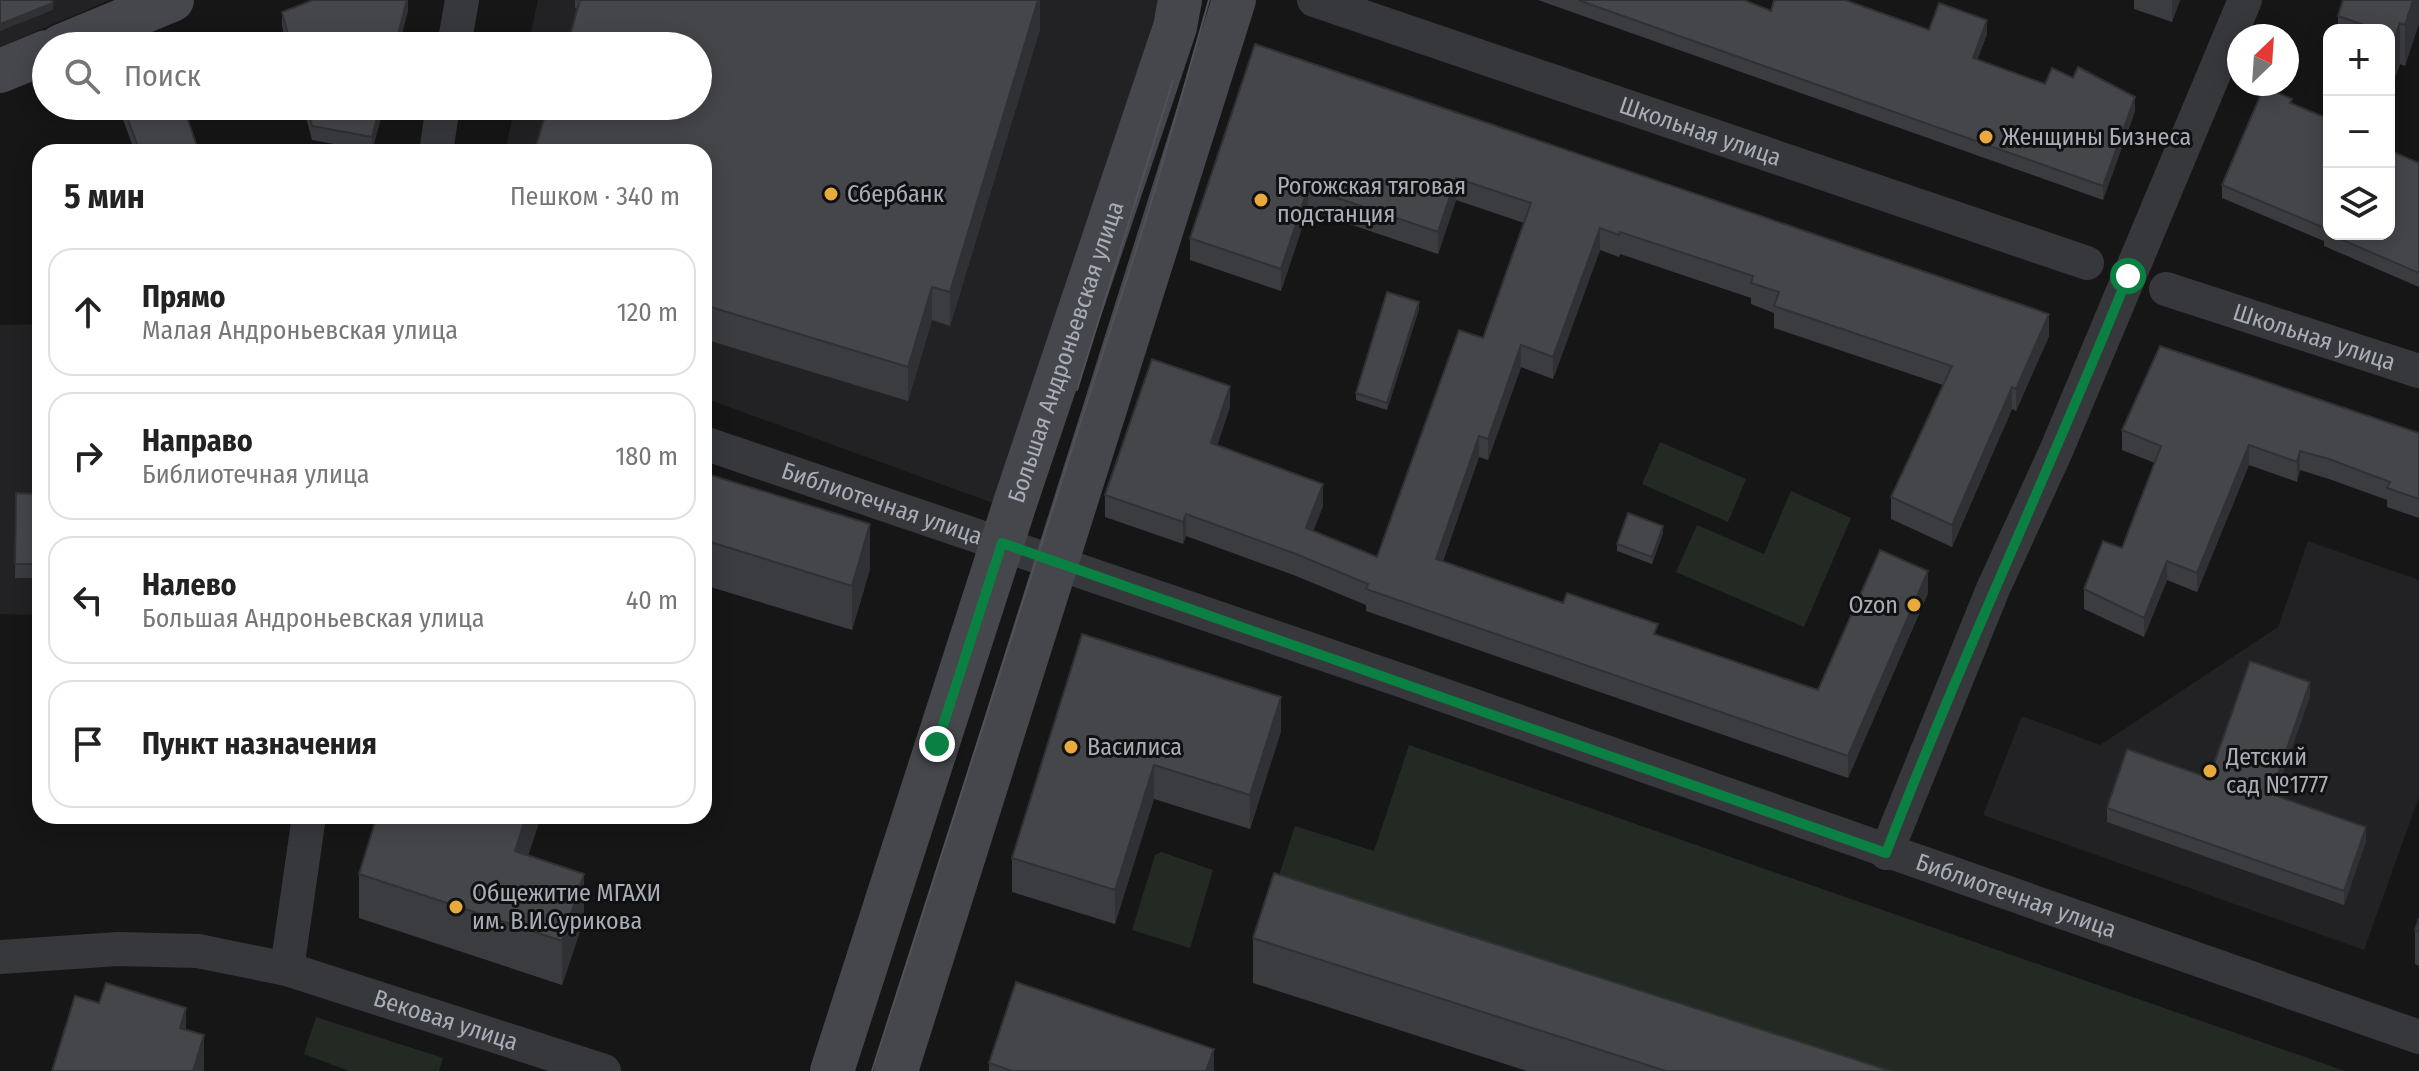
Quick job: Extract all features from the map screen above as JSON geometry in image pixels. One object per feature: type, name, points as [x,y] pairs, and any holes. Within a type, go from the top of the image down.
[{"type":"street","points":[[95,32],[172,0]]},
{"type":"street","points":[[456,32],[462,0]]},
{"type":"street","name":"Большая Андроньевская улица","points":[[832,1071],[1002,543],[1175,27],[1180,0]]},
{"type":"street","points":[[896,1071],[1059,563],[1234,0]]},
{"type":"street","name":"Школьная улица","points":[[1314,0],[2087,263]]},
{"type":"street","points":[[1886,853],[1993,589],[2056,451],[2245,0]]},
{"type":"street","points":[[0,71],[32,58]]},
{"type":"street","points":[[437,144],[441,120]]},
{"type":"street","name":"Школьная улица","points":[[2166,289],[2419,371]]},
{"type":"street","name":"Библиотечная улица","points":[[712,446],[1002,543],[2419,1037]]},
{"type":"street","points":[[287,969],[308,824]]},
{"type":"street","name":"Вековая улица","points":[[0,957],[118,949],[198,951],[287,969],[604,1071]]},
{"type":"shaded area","points":[[0,0],[110,0],[32,32],[0,47]]},
{"type":"shaded area","points":[[538,0],[1160,0],[1001,506],[712,401],[712,144],[507,144],[512,120],[712,120],[712,32],[531,32]]},
{"type":"shaded area","points":[[32,324],[32,615],[0,614],[0,325]]},
{"type":"shaded area","points":[[1660,442],[1746,479],[1728,522],[1642,484]]},
{"type":"shaded area","points":[[1791,491],[1851,518],[1804,627],[1676,572],[1697,525],[1764,554]]},
{"type":"shaded area","name":"Детский сад №1777","points":[[2308,541],[2419,580],[2419,797],[2364,950],[1983,815],[2022,716],[2100,745],[2278,627]]},
{"type":"shaded area","points":[[1409,745],[2345,1071],[1817,1071],[1272,897],[1295,826],[1374,851]]},
{"type":"shaded area","points":[[1161,852],[1213,870],[1190,948],[1132,930],[1155,855]]},
{"type":"shaded area","points":[[316,1017],[443,1058],[439,1071],[349,1071],[304,1054]]},
{"type":"building","points":[[0,0],[52,0],[53,3],[0,24]]},
{"type":"building","points":[[313,0],[407,0],[399,32],[287,32],[282,12]]},
{"type":"building","points":[[580,0],[1038,0],[950,292],[932,287],[908,367],[712,307],[712,144],[536,144],[544,120],[712,120],[712,32],[571,32]]},
{"type":"building","points":[[1578,0],[1744,0],[1771,11],[1774,0],[1845,0],[1929,30],[1939,3],[1987,20],[1973,58],[2045,84],[2052,68],[2073,78],[2078,67],[2135,97],[2103,186]]},
{"type":"building","points":[[2343,0],[2413,0],[2405,25],[2400,23],[2395,36],[2395,24],[2361,24],[2338,16]]},
{"type":"building","points":[[1255,44],[2049,314],[2016,389],[2012,387],[1952,525],[1891,497],[1952,366],[1774,306],[1779,292],[1751,283],[1753,276],[1600,228],[1553,357],[1521,345],[1488,439],[1479,436],[1436,559],[1563,603],[1567,593],[1658,624],[1654,634],[1818,690],[1880,550],[1928,571],[1848,756],[1366,589],[1368,584],[1296,554],[1186,514],[1183,522],[1105,495],[1152,359],[1230,386],[1211,443],[1323,484],[1306,528],[1377,557],[1459,330],[1483,338],[1531,203],[1456,178],[1438,232],[1308,188],[1281,269],[1190,238]]},
{"type":"building","points":[[2260,96],[2285,96],[2292,99],[2290,103],[2323,117],[2323,227],[2222,185]]},
{"type":"building","points":[[128,120],[188,120],[196,144],[137,144]]},
{"type":"building","points":[[310,120],[376,120],[372,137],[312,126]]},
{"type":"building","points":[[2395,153],[2419,163],[2419,273],[2343,240],[2395,240]]},
{"type":"building","points":[[1387,292],[1419,302],[1387,403],[1356,393]]},
{"type":"building","points":[[2160,346],[2419,433],[2419,499],[2387,488],[2390,482],[2329,459],[2300,451],[2297,462],[2249,445],[2197,573],[2167,561],[2144,618],[2084,589],[2103,541],[2122,548],[2161,446],[2122,430]]},
{"type":"building","points":[[712,475],[870,524],[852,586],[712,542]]},
{"type":"building","points":[[16,493],[32,494],[32,564],[15,564]]},
{"type":"building","points":[[1628,513],[1663,526],[1652,557],[1617,544]]},
{"type":"building","points":[[1082,634],[1281,697],[1250,795],[1154,765],[1115,890],[1012,858]]},
{"type":"building","points":[[2250,661],[2310,682],[2271,794],[2366,827],[2344,891],[2107,808],[2127,749],[2209,778]]},
{"type":"building","points":[[375,824],[523,824],[515,851],[584,874],[562,941],[359,874]]},
{"type":"building","points":[[1274,873],[1891,1071],[1666,1071],[1253,938]]},
{"type":"building","points":[[1016,982],[1214,1049],[1206,1071],[1012,1071],[989,1063]]},
{"type":"building","points":[[106,983],[186,1008],[180,1028],[204,1035],[193,1071],[52,1071],[75,996],[99,1003]]},
{"type":"tram line","points":[[872,1071],[1150,206],[1209,0]]},
{"type":"tram line","points":[[1077,390],[1173,80]]},
{"type":"place","name":"Женщины Бизнеса","points":[[1986,137]]},
{"type":"place","name":"Сбербанк","points":[[831,194]]},
{"type":"place","name":"Рогожская тяговая подстанция","points":[[1261,200]]},
{"type":"place","name":"Ozon","points":[[1914,605]]},
{"type":"place","name":"Василиса","points":[[1071,747]]},
{"type":"place","name":"Детский сад №1777","points":[[2210,771]]},
{"type":"place","name":"Общежитие МГАХИ им. В.И.Сурикова","points":[[456,907]]},
{"type":"route","points":[[937,744],[1002,543],[1403,681],[1886,853],[1993,589],[2056,451],[2128,276]]}]
